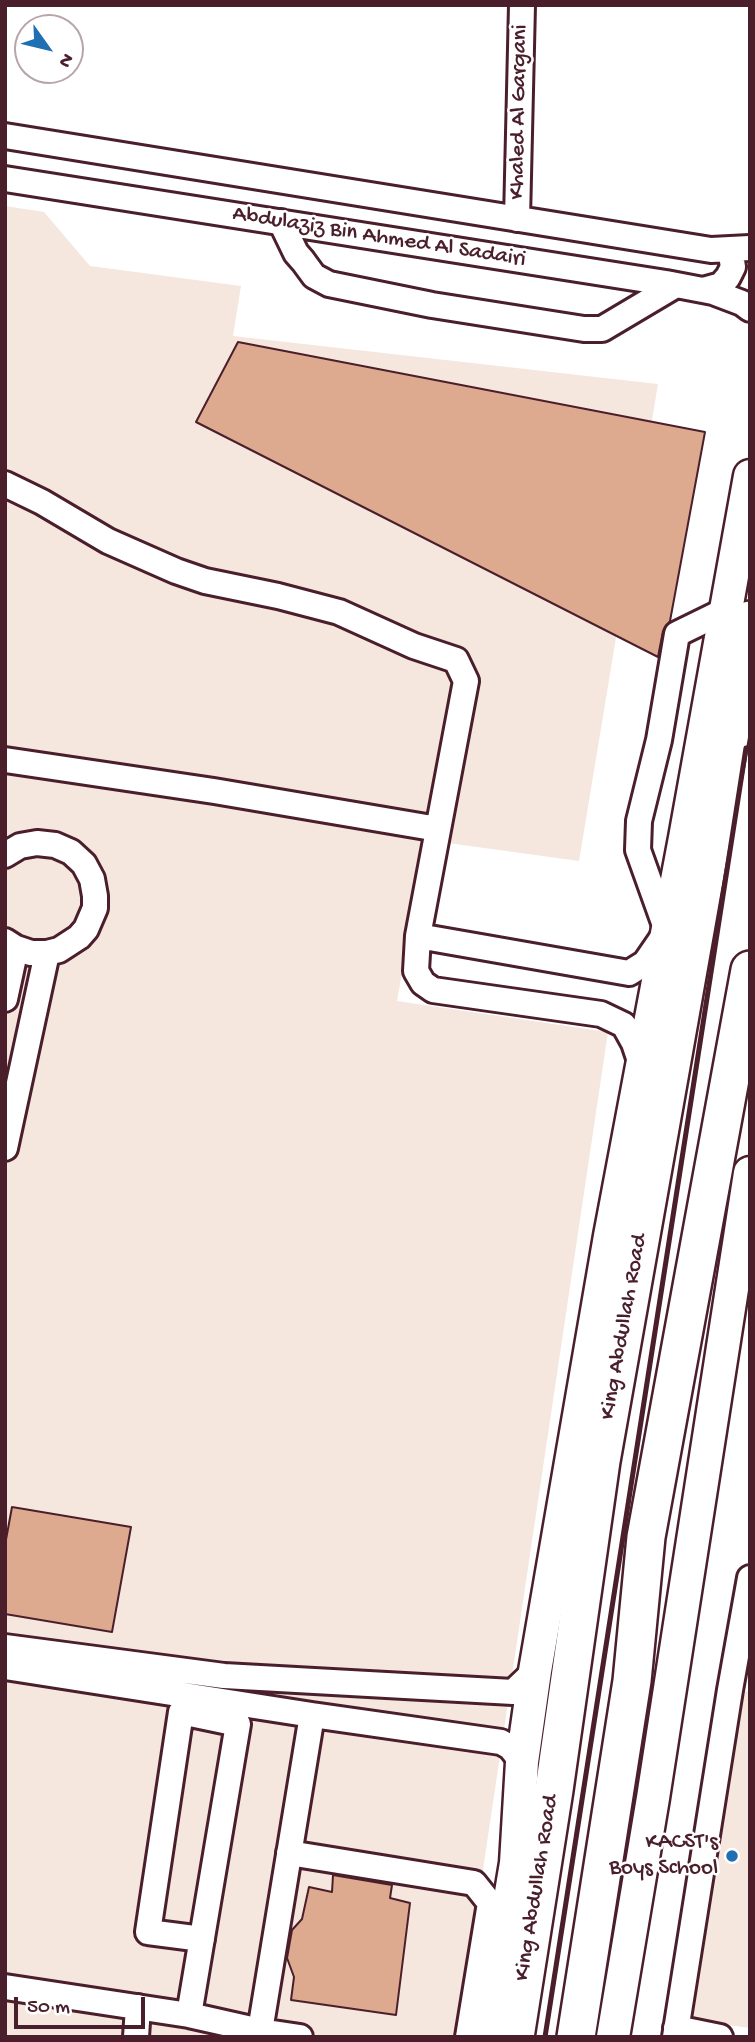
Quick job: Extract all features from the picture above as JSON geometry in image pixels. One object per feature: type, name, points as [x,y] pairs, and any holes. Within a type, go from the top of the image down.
[{"type":"highway","name":"King Abdullah Road","points":[[515,2037],[601,1461],[738,615]]},
{"type":"highway","points":[[576,2037],[632,1681],[646,1537],[750,970]]},
{"type":"main road","points":[[487,2037],[516,1863],[522,1762],[535,1671],[610,1236],[667,931],[738,615],[750,475]]},
{"type":"main road","points":[[612,2037],[653,1798],[750,1173]]},
{"type":"street","name":"Khaled Al Gargani","points":[[517,219],[522,5]]},
{"type":"street","name":"Abdulaziz Bin Ahmed Al Sadairi","points":[[5,136],[711,250],[740,248]]},
{"type":"street","name":"Abdulaziz Bin Ahmed Al Sadairi","points":[[5,179],[676,285],[703,290],[742,303],[750,309]]},
{"type":"street","points":[[281,222],[296,253],[314,276],[329,284],[432,305],[572,327],[602,329],[676,285]]},
{"type":"street","points":[[703,290],[721,285],[729,277],[740,248]]},
{"type":"street","points":[[5,484],[42,502],[108,541],[176,571],[205,581],[339,612],[414,646],[456,660],[467,681],[418,936],[416,971],[422,983],[433,990],[601,1014],[624,1025],[634,1043],[642,1067]]},
{"type":"street","points":[[418,936],[629,973],[645,963],[667,931],[638,850],[639,821],[659,740],[677,634],[738,615]]},
{"type":"street","points":[[5,760],[438,829]]},
{"type":"street","points":[[5,855],[20,846],[37,843],[55,845],[71,852],[84,864],[92,879],[96,896],[95,908],[86,929],[69,945],[47,953],[31,953],[10,945],[5,999]]},
{"type":"street","points":[[5,1148],[47,953]]},
{"type":"street","points":[[720,2037],[676,2032],[730,1690],[748,1605],[750,1578]]},
{"type":"street","points":[[5,1647],[225,1676],[513,1692],[535,1671]]},
{"type":"street","points":[[5,1667],[501,1742],[510,1747],[522,1762]]},
{"type":"street","points":[[181,1712],[214,1700],[225,1676]]},
{"type":"street","points":[[181,1712],[148,1931],[202,1939]]},
{"type":"street","points":[[181,1712],[238,1724],[189,2015]]},
{"type":"street","points":[[260,2031],[312,1715]]},
{"type":"street","points":[[289,1853],[474,1883],[490,1903],[468,2037]]},
{"type":"street","points":[[5,1987],[189,2015],[300,2037]]},
{"type":"street","points":[[136,2037],[138,2007]]},
{"type":"shaded area","points":[[5,206],[44,212],[90,266],[241,286],[233,336],[658,384],[579,861],[426,840],[397,1001],[608,1032],[458,2037],[5,2037]]},
{"type":"shaded area","name":"KACST's Boys School","points":[[739,1690],[750,1692],[750,2028],[691,2020]]},
{"type":"building","points":[[238,342],[705,432],[670,621],[663,631],[658,657],[196,422]]},
{"type":"building","points":[[12,1507],[131,1527],[112,1632],[5,1614],[5,1545]]},
{"type":"building","points":[[333,1875],[392,1885],[390,1898],[410,1903],[396,2015],[291,2000],[294,1977],[287,1958],[292,1930],[302,1919],[309,1887],[332,1892]]},
{"type":"railway","points":[[545,2037],[746,748]]},
{"type":"place","name":"KACST's Boys School","points":[[732,1856]]}]
